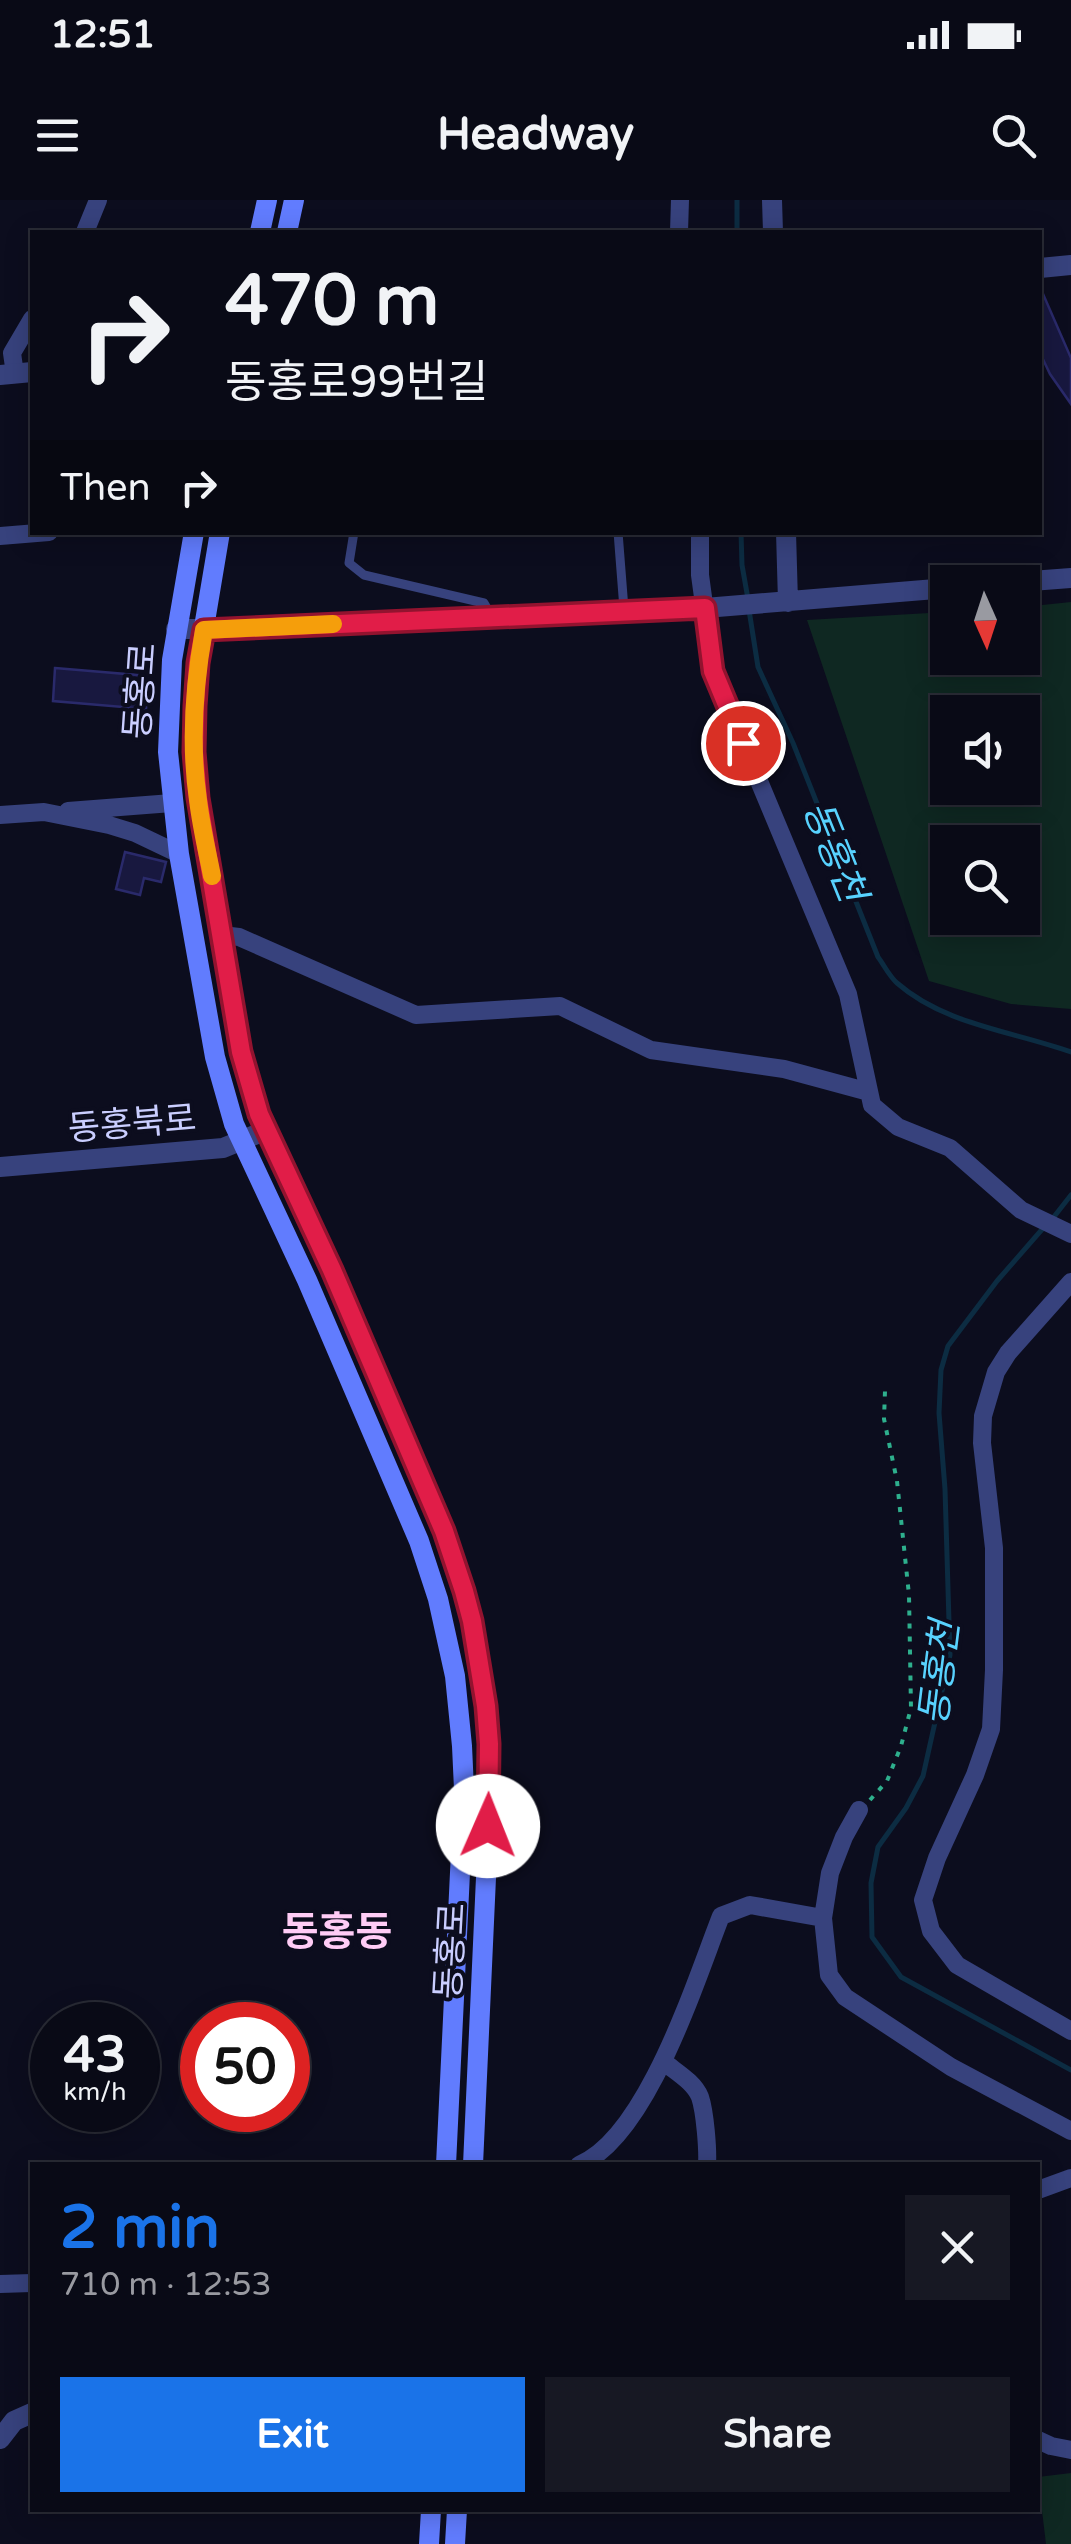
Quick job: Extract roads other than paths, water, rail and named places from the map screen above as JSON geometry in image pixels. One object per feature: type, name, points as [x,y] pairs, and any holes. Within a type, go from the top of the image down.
[{"type":"main road","points":[[260,230],[266,200]]},
{"type":"main road","points":[[287,230],[294,200]]},
{"type":"main road","name":"동홍로","points":[[193,535],[176,629],[168,705],[168,752],[179,854],[215,1057],[234,1124],[307,1280],[419,1541],[446,1627],[459,1709],[464,1789],[446,2162]]},
{"type":"main road","name":"동홍로","points":[[220,535],[198,663],[196,776],[241,1052],[259,1114],[332,1270],[444,1531],[472,1621],[486,1706],[490,1789],[472,2162]]},
{"type":"main road","points":[[429,2544],[430,2512]]},
{"type":"main road","points":[[456,2544],[457,2512]]},
{"type":"street","points":[[86,230],[98,200]]},
{"type":"street","points":[[679,230],[680,200]]},
{"type":"street","points":[[772,200],[773,230]]},
{"type":"street","points":[[1042,268],[1071,264]]},
{"type":"street","points":[[16,374],[12,354],[30,322]]},
{"type":"street","points":[[0,536],[30,534]]},
{"type":"street","points":[[700,535],[700,575],[714,607],[713,671],[848,994],[872,1105],[898,1128],[950,1148],[1021,1210],[1071,1234]]},
{"type":"street","points":[[780,602],[786,535]]},
{"type":"street","points":[[1040,580],[1071,578]]},
{"type":"street","points":[[176,629],[624,612],[930,590]]},
{"type":"street","points":[[0,815],[172,804]]},
{"type":"street","points":[[44,812],[135,833],[179,854]]},
{"type":"street","points":[[222,936],[239,937],[416,1016],[560,1006],[650,1050],[784,1069],[869,1092]]},
{"type":"street","name":"동홍북로","points":[[0,1167],[223,1148],[267,1130]]},
{"type":"street","points":[[1071,1282],[1008,1353],[996,1372],[983,1416],[982,1443],[994,1548],[992,1718],[975,1776],[937,1858],[923,1900],[931,1931],[958,1965],[1071,2030]]},
{"type":"street","points":[[860,1810],[830,1873],[823,1918],[829,1975],[845,1997],[951,2067],[1071,2131]]},
{"type":"street","points":[[586,2162],[620,2132],[664,2062],[722,1916],[750,1905],[823,1918]]},
{"type":"street","points":[[664,2062],[700,2095],[707,2162]]},
{"type":"street","points":[[1040,2189],[1071,2178]]},
{"type":"street","points":[[0,2284],[30,2284]]},
{"type":"street","points":[[0,2438],[14,2421],[30,2414]]},
{"type":"street","points":[[1040,2441],[1071,2450]]},
{"type":"lane","points":[[354,535],[349,564],[364,575],[484,603],[492,617]]},
{"type":"lane","points":[[618,535],[624,612]]},
{"type":"waterway","name":"동홍천","points":[[737,200],[737,230]]},
{"type":"waterway","name":"동홍천","points":[[741,535],[748,599]]},
{"type":"waterway","name":"동홍천","points":[[749,610],[758,667],[793,743],[878,957],[889,974],[936,1009],[1071,1052]]},
{"type":"waterway","name":"동홍천","points":[[1053,1218],[1071,1195]]},
{"type":"waterway","name":"동홍천","points":[[1045,1226],[948,1346],[941,1370],[939,1413],[950,1655],[923,1776],[878,1847],[871,1883],[872,1937],[901,1977],[1071,2070]]},
{"type":"district","name":"동홍동","points":[[337,1931]]}]
